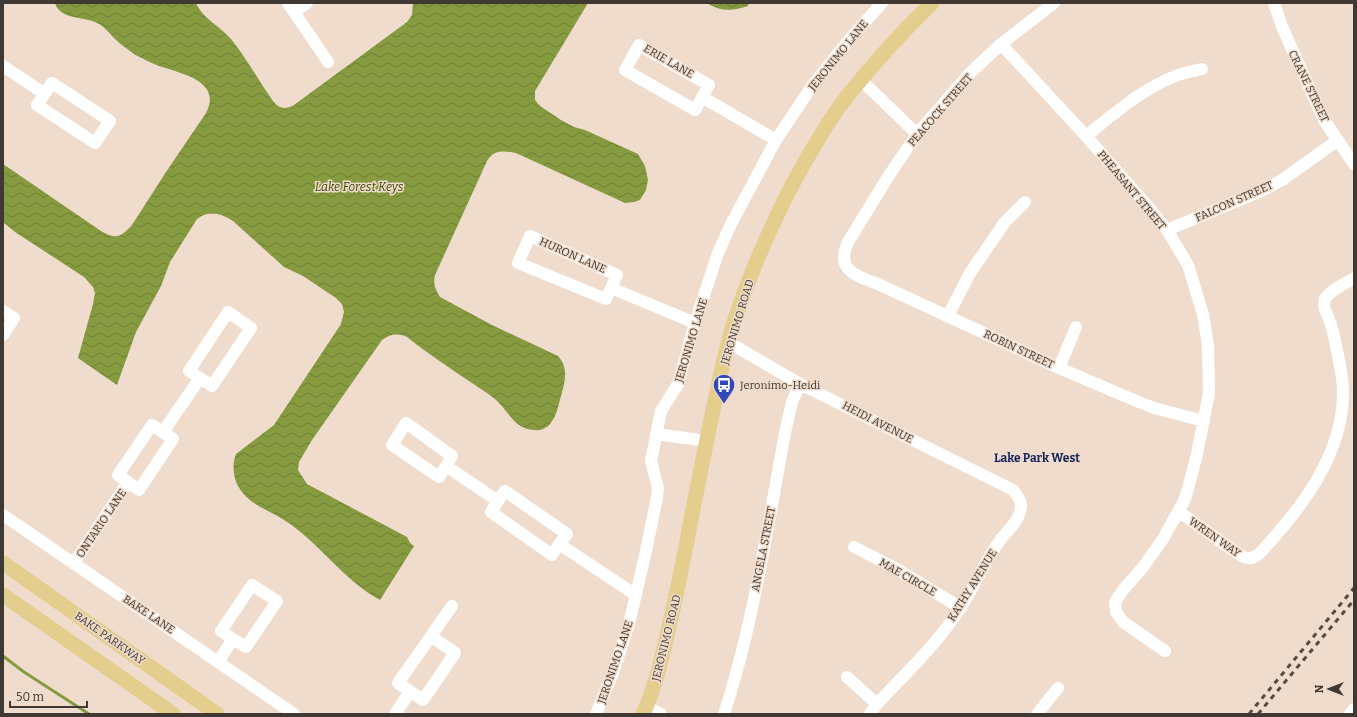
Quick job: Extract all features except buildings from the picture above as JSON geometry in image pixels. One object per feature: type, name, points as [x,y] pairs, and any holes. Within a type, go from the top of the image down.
[{"type":"main road","name":"JERONIMO ROAD","points":[[645,711],[663,656],[676,603],[707,441],[728,342],[754,267],[779,211],[804,163],[829,122],[887,49],[932,3]]},
{"type":"main road","name":"BAKE PARKWAY","points":[[3,563],[217,714]]},
{"type":"main road","points":[[3,594],[173,714]]},
{"type":"street","points":[[307,3],[291,8],[328,62]]},
{"type":"street","name":"JERONIMO LANE","points":[[596,714],[613,673],[629,624],[636,595],[657,497],[658,488],[651,461],[661,411],[678,384],[695,323],[718,253],[731,224],[776,140],[812,86],[848,41],[882,3]]},
{"type":"street","name":"PEACOCK STREET","points":[[843,260],[844,251],[848,242],[888,176],[917,134],[970,73],[1002,44],[1054,3]]},
{"type":"street","name":"CRANE STREET","points":[[1274,3],[1283,29],[1324,120],[1354,164]]},
{"type":"street","name":"PHEASANT STREET","points":[[1002,44],[1086,136],[1167,230],[1188,265],[1203,314],[1209,364],[1208,393],[1204,421],[1188,489],[1163,539],[1115,602],[1116,612],[1123,622],[1165,651]]},
{"type":"street","name":"ERIE LANE","points":[[639,45],[709,85],[702,97],[694,110],[625,70],[639,45]]},
{"type":"street","points":[[3,66],[45,94]]},
{"type":"street","points":[[1086,136],[1123,107],[1157,84],[1180,74],[1202,69]]},
{"type":"street","points":[[861,80],[917,134]]},
{"type":"street","points":[[52,83],[110,121],[95,143],[37,105],[45,94],[52,83]]},
{"type":"street","points":[[702,97],[776,140]]},
{"type":"street","name":"FALCON STREET","points":[[1167,230],[1259,192],[1282,180],[1338,140]]},
{"type":"street","points":[[948,316],[970,273],[1005,222],[1025,202]]},
{"type":"street","name":"HURON LANE","points":[[530,236],[617,275],[611,288],[606,299],[518,263],[530,236]]},
{"type":"street","name":"ROBIN STREET","points":[[843,260],[855,275],[878,284],[1059,368],[1154,408],[1204,421]]},
{"type":"street","points":[[1349,390],[1341,370],[1330,320],[1324,305],[1325,299],[1329,294],[1354,278]]},
{"type":"street","name":"HURON LANE","points":[[611,288],[695,323]]},
{"type":"street","points":[[3,311],[14,318],[3,335]]},
{"type":"street","points":[[228,312],[251,328],[212,386],[200,378],[189,371],[228,312]]},
{"type":"street","points":[[1059,368],[1076,327]]},
{"type":"street","name":"HEIDI AVENUE","points":[[728,342],[800,384],[1014,490],[1019,497],[1021,506]]},
{"type":"street","points":[[163,432],[200,378]]},
{"type":"street","name":"ANGELA STREET","points":[[724,714],[740,661],[750,616],[786,428],[792,402],[800,384]]},
{"type":"street","name":"WREN WAY","points":[[1178,511],[1240,556],[1253,559],[1265,548],[1303,501],[1319,476],[1329,457],[1336,436],[1342,407],[1349,390]]},
{"type":"street","points":[[406,423],[452,456],[446,466],[439,477],[392,445],[406,423]]},
{"type":"street","name":"ONTARIO LANE","points":[[152,425],[173,439],[139,490],[128,482],[118,475],[152,425]]},
{"type":"street","points":[[656,434],[707,441]]},
{"type":"street","points":[[446,466],[498,501]]},
{"type":"street","name":"ONTARIO LANE","points":[[74,564],[128,482]]},
{"type":"street","points":[[505,491],[567,534],[559,544],[552,555],[491,512],[505,491]]},
{"type":"street","name":"KATHY AVENUE","points":[[870,714],[877,704],[934,644],[961,608],[999,542],[1014,525],[1021,506]]},
{"type":"street","name":"BAKE LANE","points":[[3,515],[294,714]]},
{"type":"street","points":[[559,544],[636,595]]},
{"type":"street","name":"MAE CIRCLE","points":[[854,547],[895,568],[961,608]]},
{"type":"street","points":[[252,584],[276,601],[246,647],[233,639],[221,631],[252,584]]},
{"type":"street","points":[[430,636],[455,653],[423,700],[398,683],[430,636],[452,606]]},
{"type":"street","points":[[218,662],[233,639]]},
{"type":"street","points":[[847,677],[877,704]]},
{"type":"street","points":[[1037,714],[1058,688]]},
{"type":"street","points":[[395,714],[410,692]]},
{"type":"street","points":[[1350,714],[1354,709]]},
{"type":"street","points":[[645,711],[661,714]]},
{"type":"water","name":"Lake Forest Keys","points":[[55,3],[196,3],[203,14],[231,39],[275,104],[282,108],[288,108],[407,22],[412,15],[413,3],[588,3],[535,91],[535,100],[540,106],[574,127],[585,130],[638,154],[645,166],[648,180],[646,190],[640,200],[625,203],[516,153],[503,151],[493,154],[487,161],[434,278],[435,286],[440,297],[492,325],[558,356],[564,365],[565,380],[554,419],[546,428],[541,430],[527,429],[521,426],[516,423],[495,399],[407,337],[400,335],[388,336],[382,340],[312,440],[299,462],[298,470],[307,484],[407,537],[410,543],[414,546],[380,600],[354,582],[297,529],[248,498],[238,486],[234,474],[236,454],[274,425],[341,324],[344,312],[342,304],[336,298],[303,276],[284,267],[233,221],[220,214],[206,214],[197,219],[170,262],[161,286],[136,332],[117,385],[78,358],[93,304],[95,293],[93,287],[84,277],[15,232],[3,222],[3,164],[101,231],[111,236],[121,235],[132,225],[206,113],[210,102],[209,93],[197,80],[156,65],[134,54],[97,23],[67,15],[58,8]]},
{"type":"water","points":[[707,3],[749,3],[748,6],[727,10],[717,8]]},
{"type":"waterway","points":[[3,656],[24,672],[89,714]]},
{"type":"railway","points":[[1249,714],[1354,588]]},
{"type":"railway","points":[[1258,714],[1354,600]]},
{"type":"place","name":"Jeronimo-Heidi","points":[[724,404]]},
{"type":"district","name":"Lake Park West","points":[[1037,458]]}]
